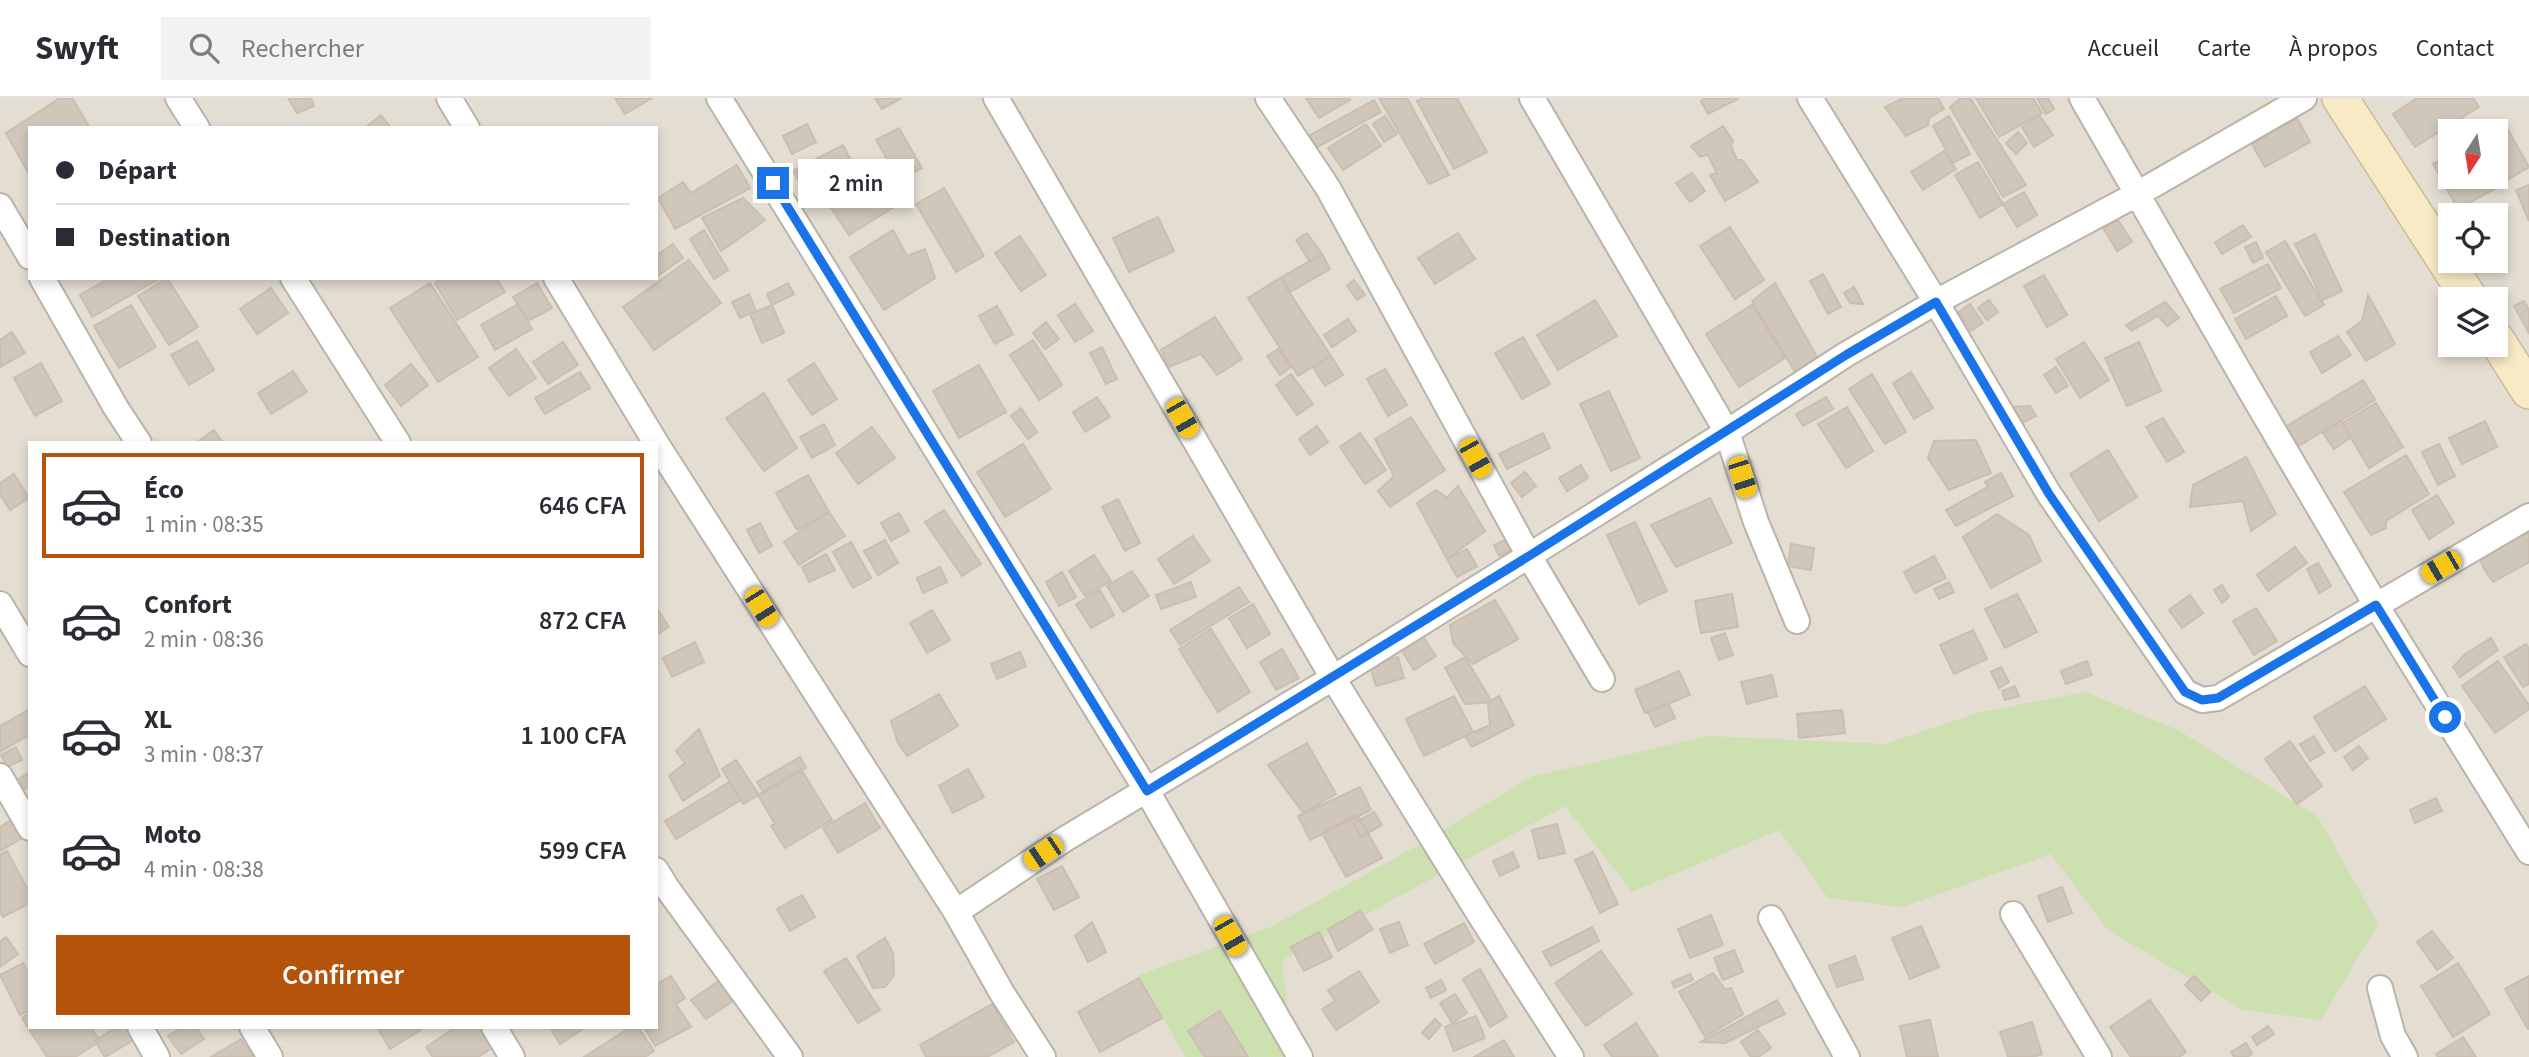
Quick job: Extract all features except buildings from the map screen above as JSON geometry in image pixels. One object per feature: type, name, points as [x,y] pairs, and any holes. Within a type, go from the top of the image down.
[{"type":"street","points":[[178,98],[196,126]]},
{"type":"street","points":[[449,98],[466,126]]},
{"type":"street","points":[[719,98],[1147,791],[1300,1057]]},
{"type":"street","points":[[996,98],[1333,678],[1571,1057]]},
{"type":"street","points":[[1268,98],[1328,188],[1529,556],[1602,680]]},
{"type":"street","points":[[1532,98],[1727,432],[1756,522],[1797,621]]},
{"type":"street","points":[[1810,98],[1936,302],[2049,494],[2185,692],[2202,700],[2218,698],[2529,516]]},
{"type":"street","points":[[2082,98],[2376,605],[2529,852]]},
{"type":"street","points":[[956,912],[1065,839],[1333,678],[1846,355],[1936,302],[2139,193],[2304,98]]},
{"type":"street","points":[[2340,98],[2462,287]]},
{"type":"street","points":[[0,206],[28,254]]},
{"type":"street","points":[[43,280],[138,441]]},
{"type":"street","points":[[294,280],[397,441]]},
{"type":"street","points":[[557,280],[655,441]]},
{"type":"street","points":[[2507,357],[2529,391]]},
{"type":"street","points":[[658,446],[956,912],[1002,993],[1043,1057]]},
{"type":"street","points":[[0,604],[28,651]]},
{"type":"street","points":[[0,776],[28,825]]},
{"type":"street","points":[[658,873],[790,1057]]},
{"type":"street","points":[[2013,914],[2099,1057]]},
{"type":"street","points":[[1771,918],[1847,1057]]},
{"type":"street","points":[[2380,988],[2393,1036],[2405,1057]]},
{"type":"street","points":[[141,1029],[157,1057]]},
{"type":"street","points":[[253,1029],[270,1057]]},
{"type":"street","points":[[495,1029],[512,1057]]},
{"type":"shaded area","points":[[0,98],[2529,98],[2529,1057],[0,1057]]},
{"type":"green space","points":[[2085,692],[2178,730],[2318,817],[2378,924],[2321,1020],[2243,1010],[2108,930],[2051,854],[1902,907],[1828,898],[1779,830],[1632,892],[1565,806],[1282,960],[1293,1057],[1185,1057],[1139,975],[1271,927],[1420,844],[1531,777],[1708,736],[1885,744],[1981,712]]},
{"type":"route","points":[[773,183],[1147,791],[1529,556],[1846,355],[1936,302],[2049,494],[2185,692],[2202,700],[2218,698],[2376,605],[2445,717]]}]
